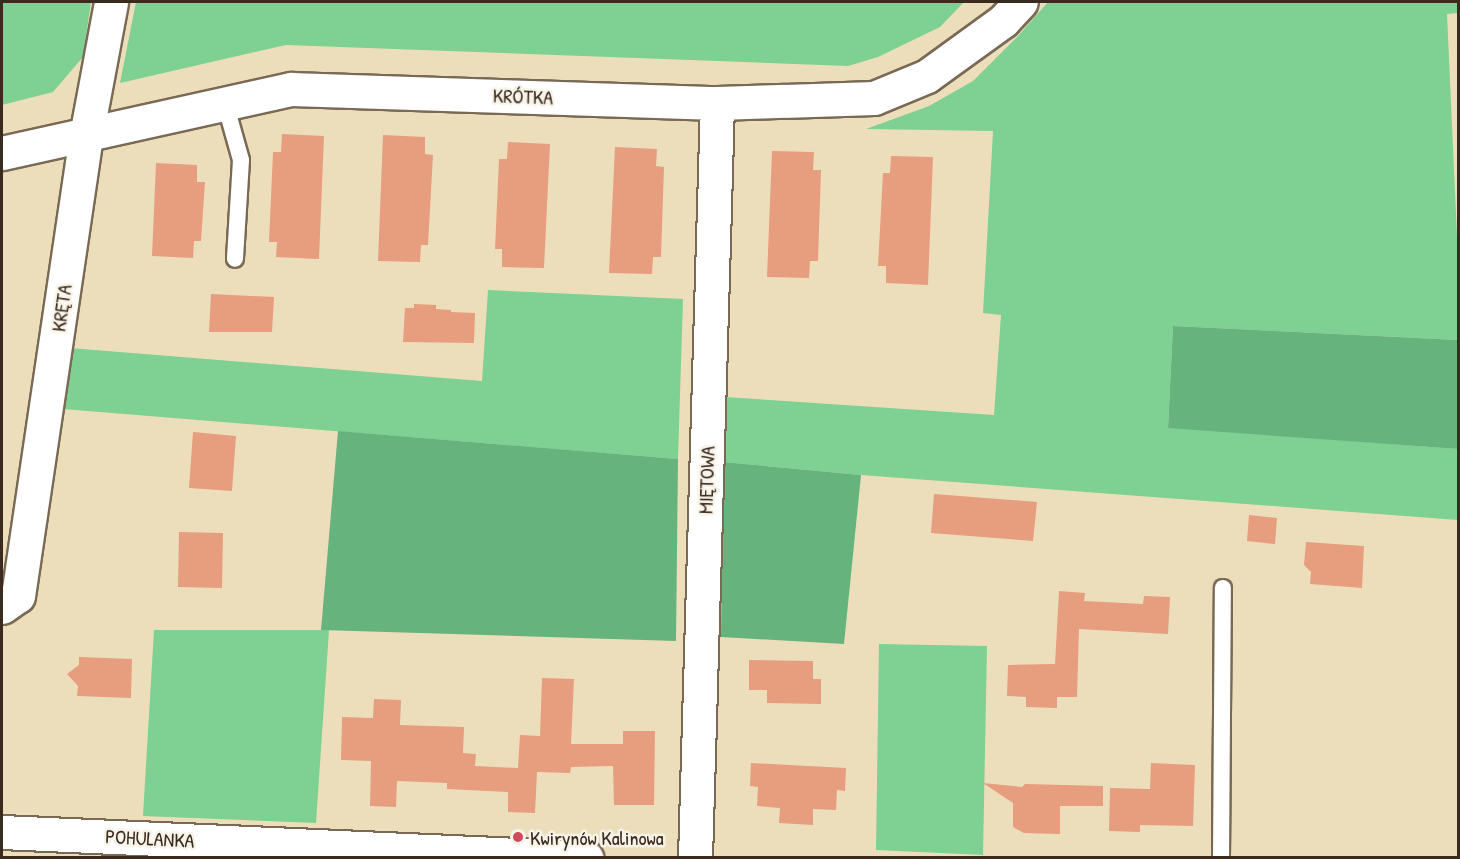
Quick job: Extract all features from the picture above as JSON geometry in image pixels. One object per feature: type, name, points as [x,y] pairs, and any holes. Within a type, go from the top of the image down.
[{"type":"street","name":"KRĘTA","points":[[2,607],[18,596],[86,136],[111,2]]},
{"type":"street","name":"KRÓTKA","points":[[2,153],[291,89],[717,102],[874,98],[927,76],[1003,21],[1021,2]]},
{"type":"street","name":"MIĘTOWA","points":[[695,858],[717,102]]},
{"type":"street","name":"POHULANKA","points":[[2,832],[586,858]]},
{"type":"lane","points":[[225,103],[241,160],[235,259]]},
{"type":"lane","points":[[1221,858],[1223,588]]},
{"type":"green space","points":[[2,2],[91,2],[83,57],[53,92],[2,105]]},
{"type":"green space","points":[[136,2],[964,2],[940,27],[878,57],[848,66],[286,45],[120,83]]},
{"type":"green space","points":[[1048,2],[1458,2],[1458,13],[1447,14],[1458,258],[1458,340],[1173,326],[1168,427],[1458,449],[1458,520],[861,475],[723,462],[725,397],[994,415],[1001,315],[983,313],[993,131],[866,129],[929,106],[973,81]]},
{"type":"green space","points":[[488,290],[683,299],[678,459],[63,409],[70,348],[482,381]]},
{"type":"green space","points":[[1173,326],[1458,340],[1458,449],[1168,428]]},
{"type":"green space","points":[[338,431],[678,459],[676,641],[321,630]]},
{"type":"green space","points":[[723,462],[861,475],[844,644],[721,637]]},
{"type":"green space","points":[[154,630],[329,630],[316,823],[143,816]]},
{"type":"green space","points":[[879,644],[987,646],[983,855],[876,850]]},
{"type":"building","points":[[282,134],[324,136],[319,259],[276,257],[277,242],[269,242],[273,152],[281,152]]},
{"type":"building","points":[[383,135],[425,137],[425,154],[433,155],[428,245],[421,245],[420,262],[378,261]]},
{"type":"building","points":[[508,142],[550,144],[544,268],[502,267],[502,249],[495,249],[499,159],[507,159]]},
{"type":"building","points":[[615,147],[657,149],[656,166],[664,167],[661,257],[653,257],[652,274],[609,273]]},
{"type":"building","points":[[772,151],[814,152],[813,170],[821,170],[818,261],[810,261],[809,278],[767,277]]},
{"type":"building","points":[[891,156],[933,157],[928,285],[886,283],[886,266],[878,266],[883,173],[890,173]]},
{"type":"building","points":[[156,163],[197,165],[197,182],[205,182],[201,241],[194,241],[193,258],[152,256]]},
{"type":"building","points":[[211,294],[274,297],[272,332],[209,332]]},
{"type":"building","points":[[414,304],[436,305],[436,309],[451,310],[451,312],[475,313],[474,343],[403,342],[405,308],[414,308]]},
{"type":"building","points":[[193,432],[236,436],[232,491],[189,488]]},
{"type":"building","points":[[934,494],[1037,502],[1033,541],[931,533]]},
{"type":"building","points":[[1249,515],[1277,518],[1275,544],[1247,541]]},
{"type":"building","points":[[179,532],[223,533],[222,588],[178,587]]},
{"type":"building","points":[[1306,542],[1364,546],[1362,588],[1310,584],[1311,572],[1304,565]]},
{"type":"building","points":[[1059,591],[1085,593],[1084,601],[1143,604],[1144,596],[1170,597],[1168,634],[1079,629],[1077,697],[1057,697],[1057,708],[1026,707],[1026,697],[1007,696],[1008,665],[1055,664]]},
{"type":"building","points":[[79,657],[132,659],[131,698],[77,696],[78,686],[67,674],[79,665]]},
{"type":"building","points":[[749,660],[813,661],[813,679],[821,679],[821,704],[767,703],[767,690],[749,690]]},
{"type":"building","points":[[542,678],[574,679],[571,744],[623,744],[623,731],[655,731],[654,805],[614,805],[613,766],[571,767],[570,773],[537,772],[535,813],[508,812],[508,792],[447,789],[447,783],[397,781],[396,807],[370,806],[371,761],[341,760],[342,717],[373,718],[374,699],[401,700],[400,725],[464,727],[463,753],[476,754],[475,766],[518,768],[520,735],[540,736]]},
{"type":"building","points":[[751,763],[846,768],[845,791],[837,790],[836,810],[813,809],[813,825],[779,823],[780,808],[757,806],[758,787],[750,786]]},
{"type":"building","points":[[1151,763],[1195,765],[1193,826],[1140,825],[1140,832],[1109,831],[1110,788],[1150,789]]},
{"type":"building","points":[[983,783],[1022,787],[1025,784],[1103,786],[1103,806],[1060,806],[1060,834],[1024,833],[1013,827],[1013,803]]},
{"type":"place","name":"Kwirynów Kalinowa","points":[[518,837]]}]
